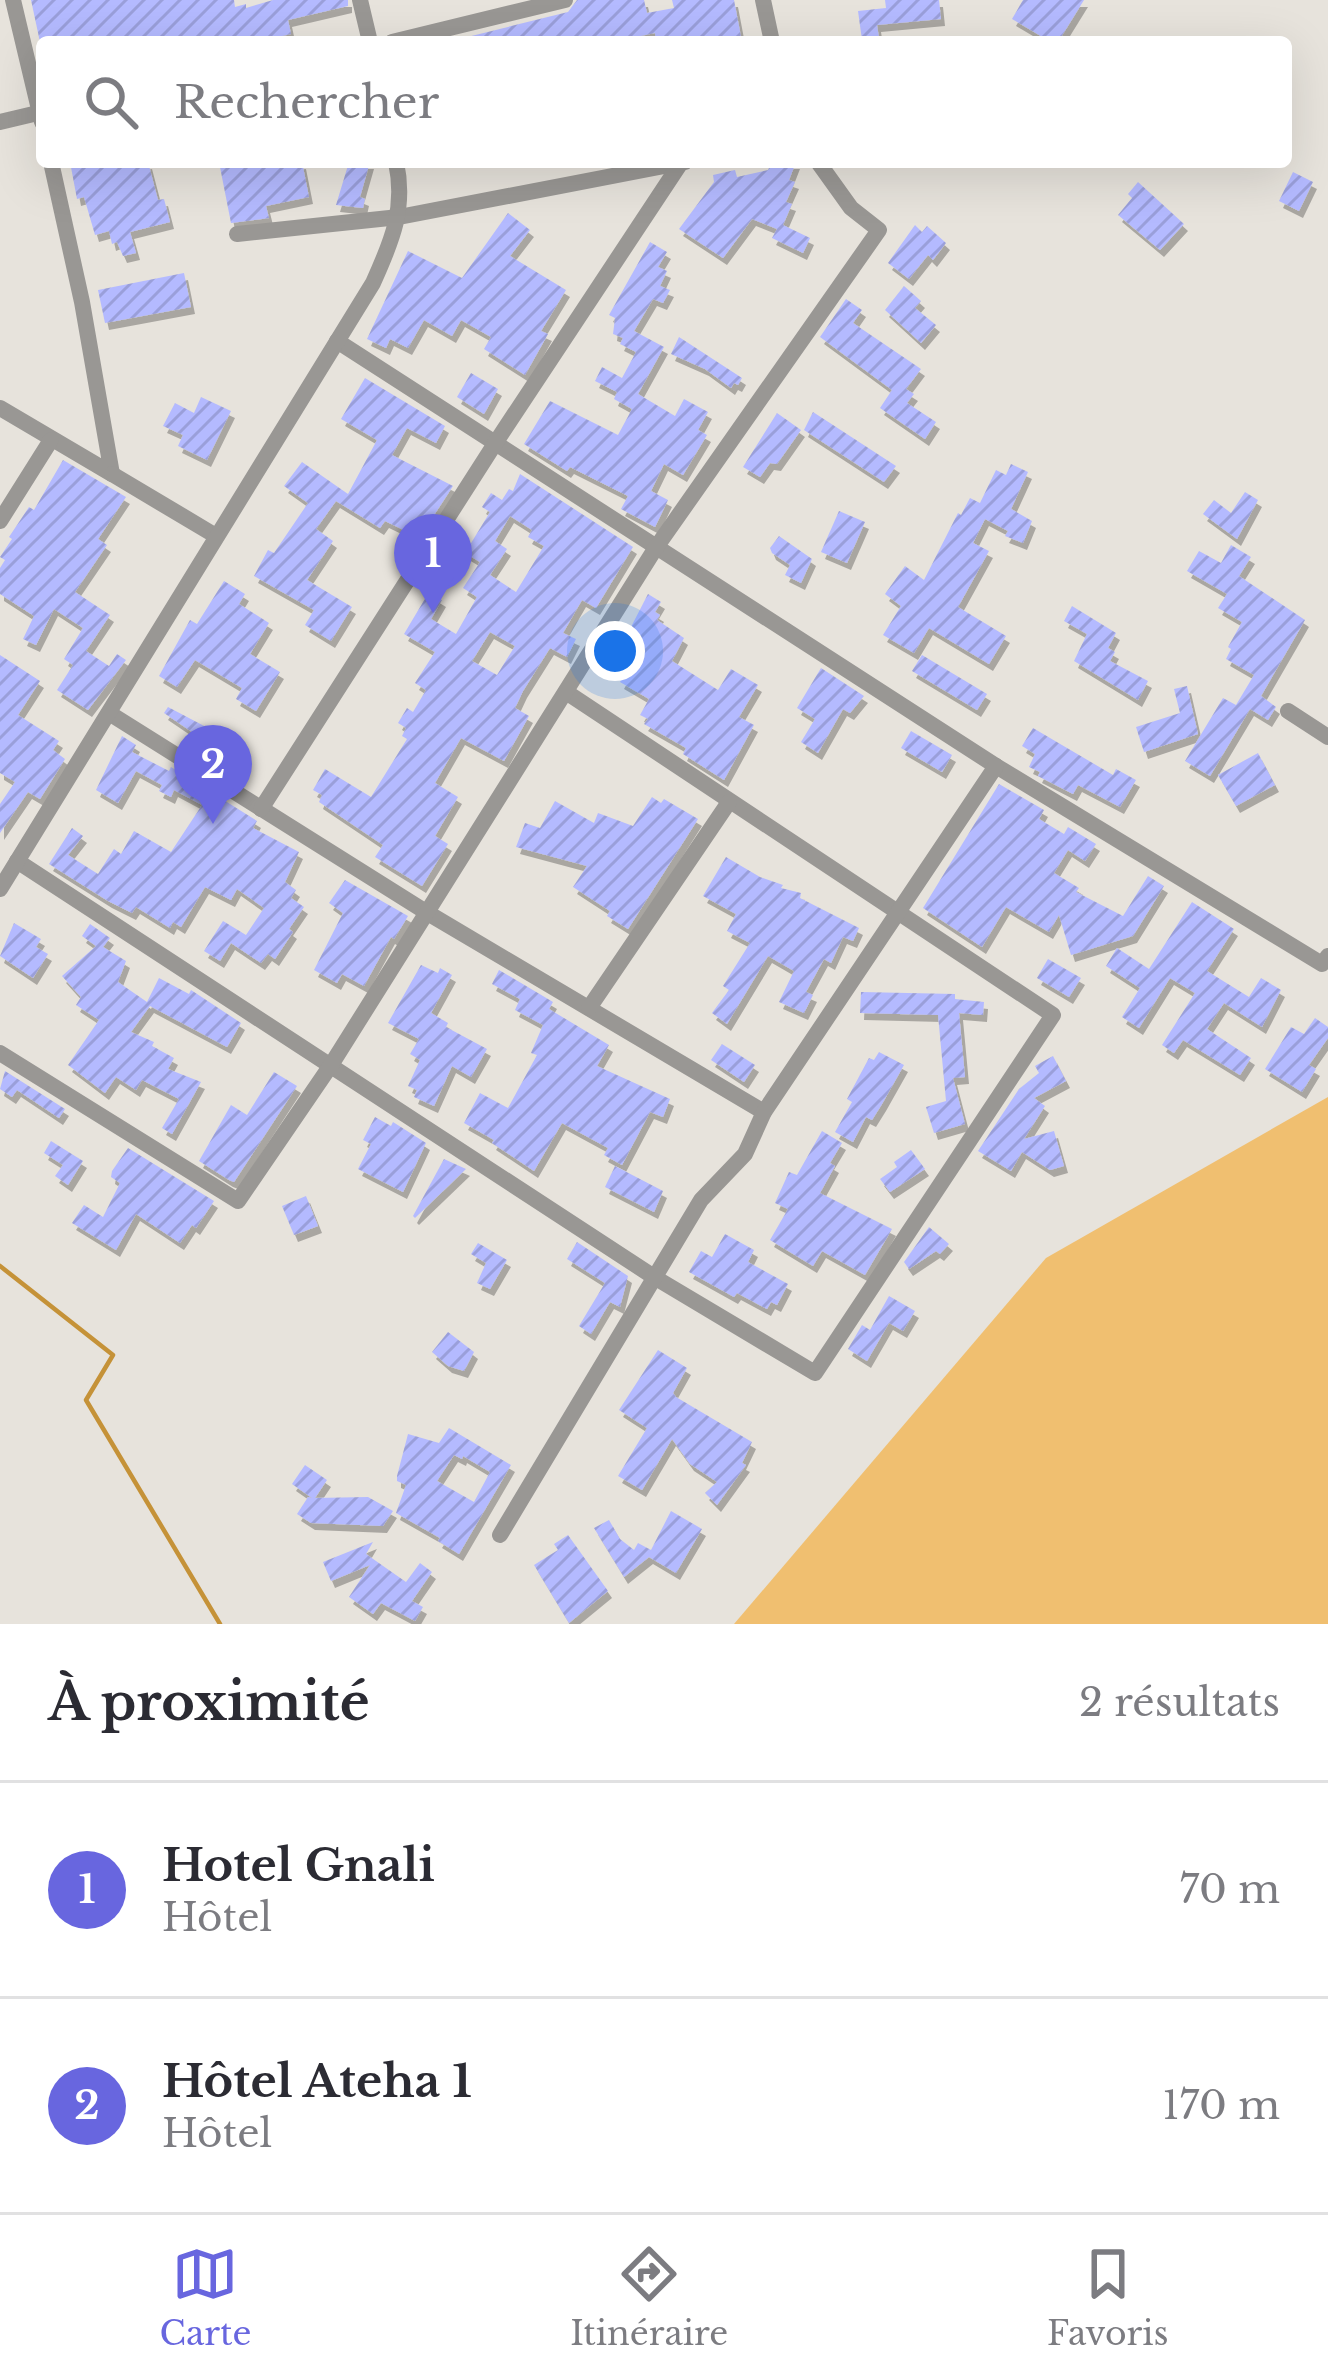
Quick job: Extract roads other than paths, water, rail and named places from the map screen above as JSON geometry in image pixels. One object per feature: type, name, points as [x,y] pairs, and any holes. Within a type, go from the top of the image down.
[{"type":"street","points":[[13,0],[36,95]]},
{"type":"street","points":[[360,0],[369,36]]},
{"type":"street","points":[[417,36],[566,0]]},
{"type":"street","points":[[763,0],[771,36]]},
{"type":"street","points":[[0,122],[36,117]]},
{"type":"street","points":[[52,168],[112,474]]},
{"type":"street","points":[[0,889],[373,283],[399,217],[397,168]]},
{"type":"street","points":[[236,234],[399,217],[657,168]]},
{"type":"street","points":[[262,808],[496,442],[680,168]]},
{"type":"street","points":[[0,1053],[238,1201],[332,1065],[656,550],[879,230],[850,208],[822,168]]},
{"type":"street","points":[[337,341],[996,766],[1322,964],[1328,956]]},
{"type":"street","points":[[0,408],[216,536]]},
{"type":"street","points":[[0,521],[51,440]]},
{"type":"street","points":[[17,861],[654,1277],[815,1373],[1053,1015],[566,692]]},
{"type":"street","points":[[1288,710],[1328,737]]},
{"type":"street","points":[[109,713],[426,912],[764,1112]]},
{"type":"street","points":[[500,1535],[701,1200],[746,1154],[764,1112],[996,766]]},
{"type":"street","points":[[589,1008],[729,802]]},
{"type":"waterway","points":[[0,1266],[113,1355],[86,1400],[220,1624]]},
{"type":"place","name":"Hotel Gnali","points":[[433,613]]},
{"type":"place","name":"Hôtel Ateha 1","points":[[213,824]]}]
